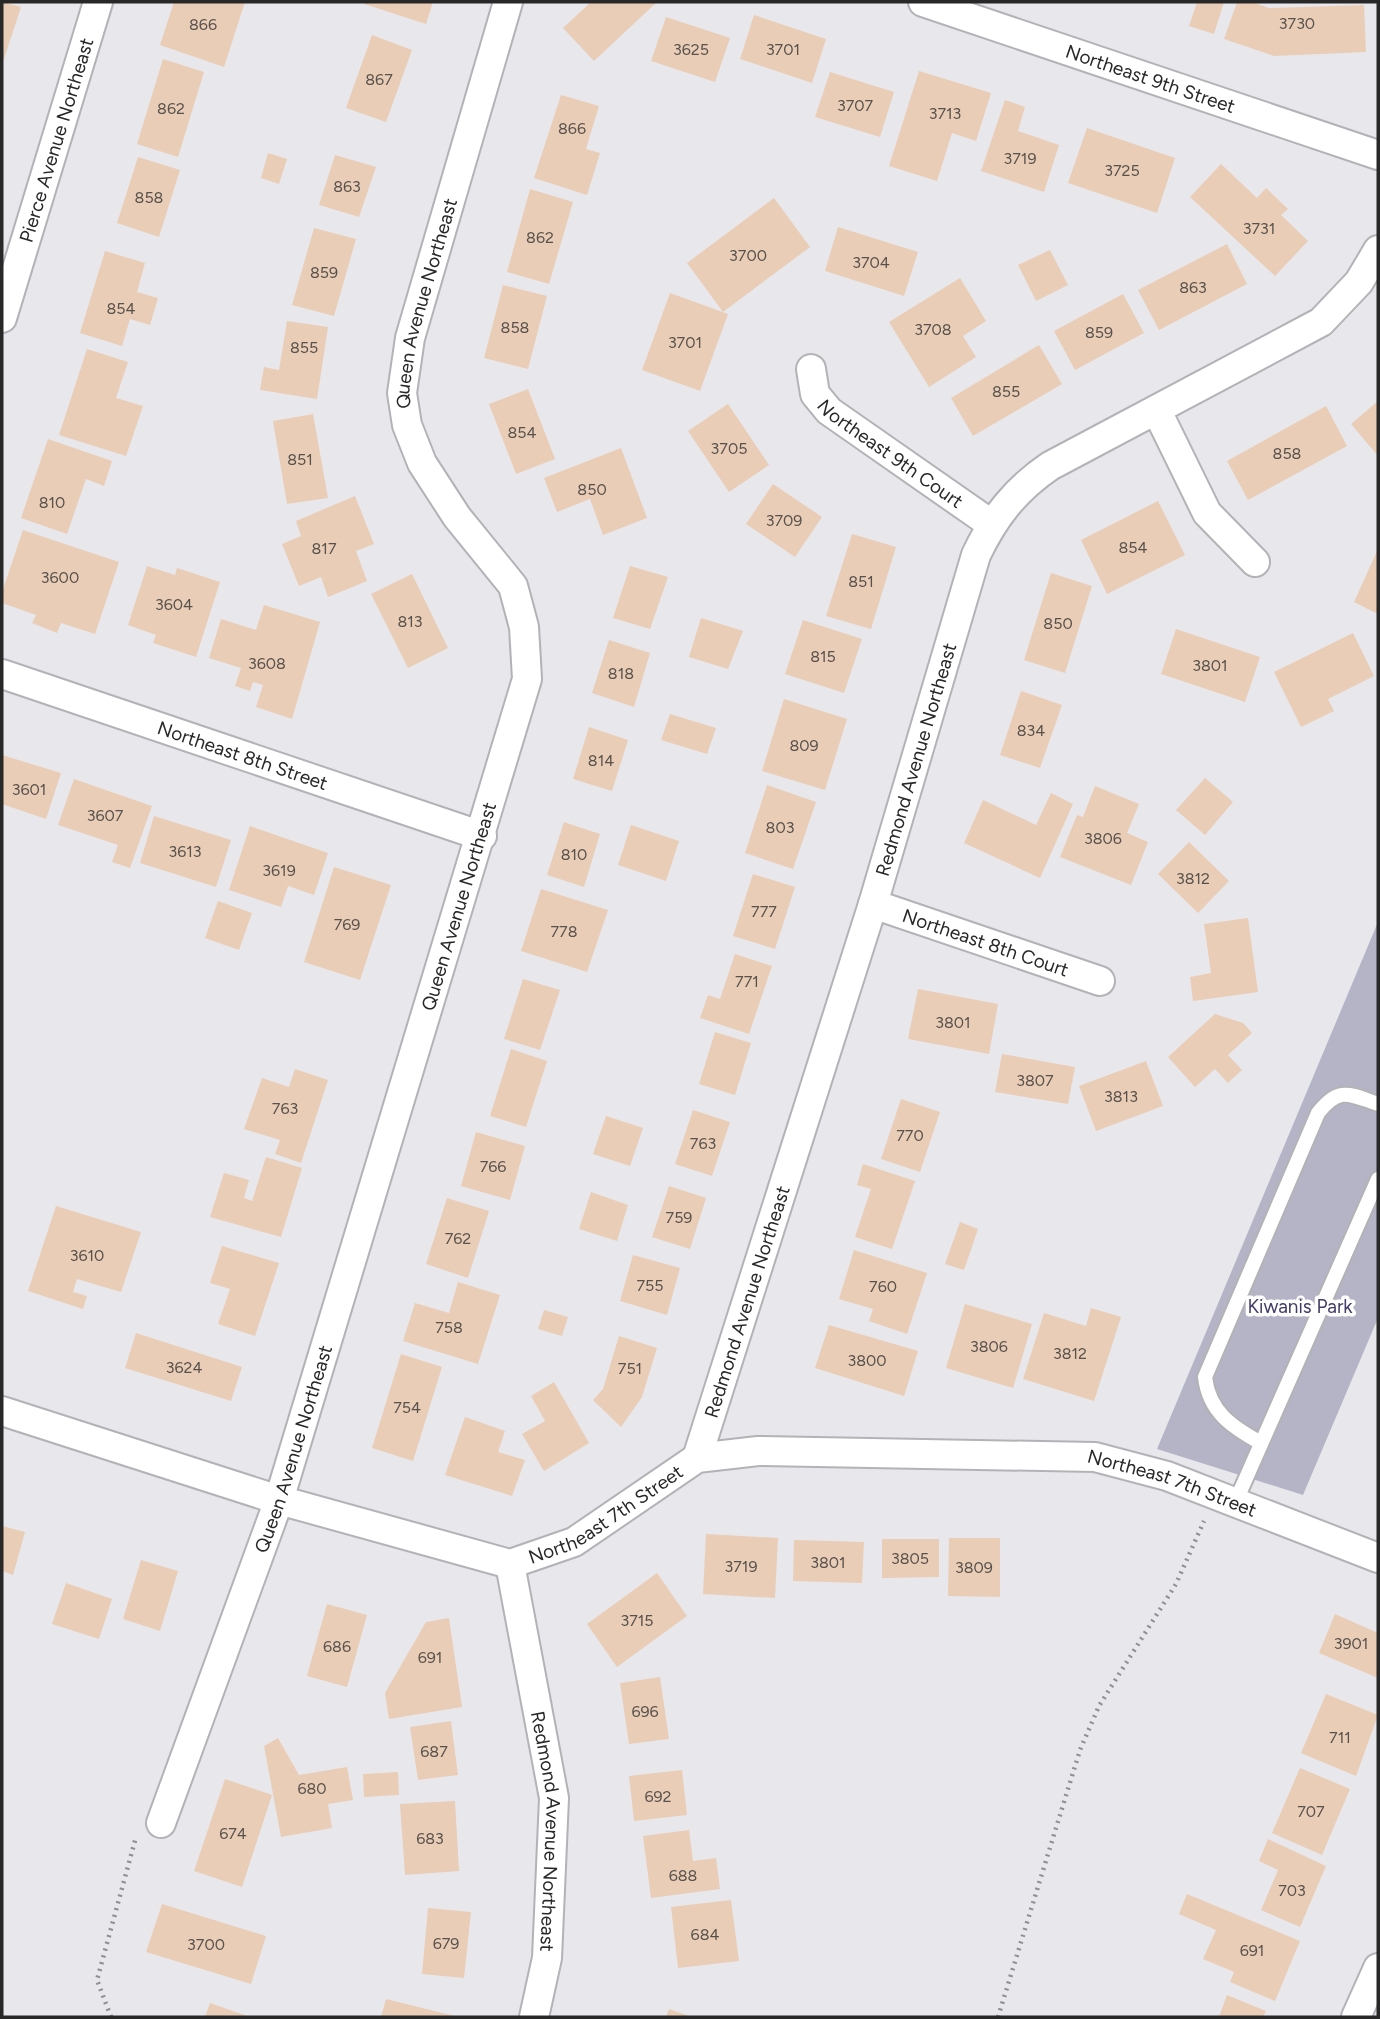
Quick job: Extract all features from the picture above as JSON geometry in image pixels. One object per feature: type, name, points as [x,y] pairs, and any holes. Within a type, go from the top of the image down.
[{"type":"street","name":"Pierce Avenue Northeast","points":[[2,318],[98,2]]},
{"type":"street","name":"Queen Avenue Northeast","points":[[162,1823],[278,1500],[482,836],[527,679],[524,627],[513,586],[457,517],[422,464],[407,425],[402,393],[410,338],[508,2]]},
{"type":"street","name":"Northeast 9th Street","points":[[923,2],[1378,155]]},
{"type":"street","name":"Redmond Avenue Northeast","points":[[697,1458],[873,904],[976,555],[991,524],[1029,481],[1050,466],[1321,322],[1359,282],[1378,250]]},
{"type":"street","name":"Northeast 9th Court","points":[[811,369],[816,394],[828,411],[991,524]]},
{"type":"street","points":[[1157,411],[1207,513],[1255,562]]},
{"type":"street","name":"Northeast 8th Street","points":[[2,674],[482,836]]},
{"type":"street","name":"Northeast 8th Court","points":[[873,904],[1100,981]]},
{"type":"street","name":"Northeast 7th Street","points":[[2,1410],[278,1500],[510,1564],[574,1542],[697,1458],[758,1451],[1095,1457],[1167,1476],[1378,1558]]},
{"type":"street","name":"Redmond Avenue Northeast","points":[[510,1564],[554,1798],[547,1958],[534,2017]]},
{"type":"street","points":[[1367,2002],[1378,1968]]},
{"type":"lane","points":[[1261,1443],[1221,1417],[1206,1391],[1205,1377],[1318,1113],[1331,1097],[1346,1093],[1378,1104]]},
{"type":"lane","points":[[1225,1499],[1261,1443],[1378,1179]]},
{"type":"path","points":[[998,2017],[1080,1750],[1099,1706],[1176,1584],[1225,1499]]},
{"type":"path","points":[[111,2017],[97,1980],[137,1833],[162,1823]]},
{"type":"green space","name":"Kiwanis Park","points":[[1378,922],[1378,1318],[1303,1495],[1157,1449]]},
{"type":"building","points":[[2,2],[21,7],[2,65]]},
{"type":"building","points":[[174,2],[245,2],[224,67],[160,45]]},
{"type":"building","points":[[433,2],[426,24],[364,4]]},
{"type":"building","points":[[591,2],[657,2],[594,61],[563,28]]},
{"type":"building","points":[[1197,2],[1224,2],[1214,34],[1189,26]]},
{"type":"building","points":[[1237,2],[1252,2],[1269,8],[1364,5],[1366,52],[1274,56],[1224,39]]},
{"type":"building","points":[[754,15],[826,39],[812,83],[740,59]]},
{"type":"building","points":[[666,17],[730,38],[715,82],[651,61]]},
{"type":"building","points":[[372,35],[412,50],[386,122],[346,108]]},
{"type":"building","points":[[163,59],[204,72],[178,157],[137,144]]},
{"type":"building","points":[[919,71],[991,93],[976,141],[952,133],[937,181],[889,166]]},
{"type":"building","points":[[830,72],[894,92],[880,137],[815,117]]},
{"type":"building","points":[[561,95],[599,106],[586,149],[600,153],[587,195],[534,178]]},
{"type":"building","points":[[1005,100],[1025,107],[1018,131],[1059,145],[1044,192],[981,171]]},
{"type":"building","points":[[1087,128],[1175,158],[1157,213],[1068,183]]},
{"type":"building","points":[[268,153],[287,159],[279,184],[261,178]]},
{"type":"building","points":[[335,155],[376,167],[359,217],[319,205]]},
{"type":"building","points":[[138,157],[180,170],[159,237],[117,223]]},
{"type":"building","points":[[1221,164],[1257,198],[1266,188],[1288,209],[1281,215],[1308,241],[1275,276],[1190,197]]},
{"type":"building","points":[[530,189],[573,202],[549,284],[507,272]]},
{"type":"building","points":[[774,198],[810,247],[723,312],[687,263]]},
{"type":"building","points":[[838,227],[918,252],[904,296],[825,271]]},
{"type":"building","points":[[314,228],[356,239],[334,316],[292,305]]},
{"type":"building","points":[[1227,244],[1247,284],[1159,330],[1138,290]]},
{"type":"building","points":[[1050,250],[1068,285],[1036,301],[1018,265]]},
{"type":"building","points":[[105,251],[145,263],[137,292],[158,298],[150,325],[130,319],[122,346],[80,333]]},
{"type":"building","points":[[960,278],[986,321],[963,336],[976,357],[929,387],[889,322]]},
{"type":"building","points":[[503,285],[547,296],[528,369],[484,358]]},
{"type":"building","points":[[670,293],[728,314],[700,391],[642,370]]},
{"type":"building","points":[[1123,294],[1144,333],[1075,370],[1054,331]]},
{"type":"building","points":[[287,321],[328,327],[317,399],[260,390],[264,367],[279,370]]},
{"type":"building","points":[[1039,345],[1062,384],[973,436],[951,398]]},
{"type":"building","points":[[87,349],[128,362],[116,398],[143,406],[126,456],[59,435]]},
{"type":"building","points":[[528,389],[555,459],[516,474],[489,404]]},
{"type":"building","points":[[1378,401],[1378,456],[1351,424]]},
{"type":"building","points":[[728,404],[769,465],[729,492],[688,431]]},
{"type":"building","points":[[1326,406],[1347,446],[1248,500],[1227,461]]},
{"type":"building","points":[[313,414],[328,498],[287,504],[273,421]]},
{"type":"building","points":[[48,439],[112,461],[104,486],[86,479],[67,534],[21,518]]},
{"type":"building","points":[[621,448],[647,518],[603,535],[590,499],[557,512],[544,478]]},
{"type":"building","points":[[773,484],[822,517],[795,557],[746,524]]},
{"type":"building","points":[[355,496],[374,544],[356,551],[367,581],[328,597],[321,577],[299,586],[282,544],[301,536],[296,521]]},
{"type":"building","points":[[1158,501],[1185,555],[1107,594],[1081,540]]},
{"type":"building","points":[[23,530],[119,562],[95,634],[61,623],[57,633],[32,623],[36,615],[2,603],[2,592]]},
{"type":"building","points":[[852,534],[896,547],[871,629],[826,616]]},
{"type":"building","points":[[1378,549],[1378,614],[1354,602]]},
{"type":"building","points":[[147,566],[175,575],[177,568],[220,582],[196,657],[153,643],[156,635],[128,625]]},
{"type":"building","points":[[630,566],[668,577],[650,629],[613,618]]},
{"type":"building","points":[[1051,573],[1092,586],[1065,673],[1024,660]]},
{"type":"building","points":[[412,574],[448,648],[408,668],[371,594]]},
{"type":"building","points":[[264,605],[320,622],[292,719],[256,707],[263,685],[253,682],[250,691],[235,686],[241,668],[209,658],[221,619],[256,630]]},
{"type":"building","points":[[701,618],[743,631],[728,669],[689,657]]},
{"type":"building","points":[[803,620],[862,639],[844,693],[785,674]]},
{"type":"building","points":[[1176,629],[1260,657],[1245,702],[1161,674]]},
{"type":"building","points":[[1353,633],[1374,676],[1328,699],[1334,711],[1301,727],[1274,672]]},
{"type":"building","points":[[609,640],[650,653],[634,707],[592,693]]},
{"type":"building","points":[[1021,691],[1062,705],[1040,768],[1000,755]]},
{"type":"building","points":[[784,699],[847,719],[825,790],[762,771]]},
{"type":"building","points":[[670,714],[716,728],[707,754],[661,740]]},
{"type":"building","points":[[589,727],[628,740],[612,791],[573,779]]},
{"type":"building","points":[[2,755],[61,773],[46,819],[2,804]]},
{"type":"building","points":[[1205,778],[1233,802],[1205,835],[1176,810]]},
{"type":"building","points":[[74,779],[152,806],[130,868],[112,862],[118,845],[58,825]]},
{"type":"building","points":[[767,785],[816,802],[793,869],[745,853]]},
{"type":"building","points":[[1095,786],[1139,804],[1127,833],[1148,842],[1131,885],[1060,857],[1077,815],[1083,817]]},
{"type":"building","points":[[1051,793],[1073,804],[1040,878],[964,843],[983,800],[1036,825]]},
{"type":"building","points":[[154,816],[231,840],[216,887],[140,863]]},
{"type":"building","points":[[564,822],[600,834],[584,887],[547,875]]},
{"type":"building","points":[[631,825],[679,841],[666,881],[618,865]]},
{"type":"building","points":[[250,826],[328,853],[314,895],[288,886],[281,907],[229,890]]},
{"type":"building","points":[[1189,842],[1229,881],[1198,913],[1158,874]]},
{"type":"building","points":[[334,867],[391,885],[360,980],[304,962]]},
{"type":"building","points":[[753,874],[795,887],[775,949],[733,936]]},
{"type":"building","points":[[541,889],[608,910],[587,972],[521,951]]},
{"type":"building","points":[[218,901],[252,913],[239,950],[205,938]]},
{"type":"building","points":[[1248,918],[1258,992],[1193,1001],[1190,977],[1211,973],[1204,924]]},
{"type":"building","points":[[735,954],[772,966],[749,1034],[700,1018],[708,995],[720,999]]},
{"type":"building","points":[[523,979],[560,990],[540,1050],[504,1039]]},
{"type":"building","points":[[918,989],[998,1004],[989,1054],[908,1039]]},
{"type":"building","points":[[1215,1014],[1243,1023],[1252,1033],[1228,1055],[1242,1070],[1228,1083],[1215,1069],[1195,1087],[1168,1057]]},
{"type":"building","points":[[715,1032],[751,1043],[735,1095],[699,1084]]},
{"type":"building","points":[[511,1049],[547,1061],[526,1127],[490,1116]]},
{"type":"building","points":[[1002,1054],[1075,1067],[1068,1104],[995,1092]]},
{"type":"building","points":[[1146,1061],[1163,1106],[1096,1131],[1079,1086]]},
{"type":"building","points":[[295,1069],[328,1080],[301,1163],[275,1154],[280,1140],[244,1129],[262,1078],[289,1087]]},
{"type":"building","points":[[901,1099],[940,1112],[920,1172],[881,1159]]},
{"type":"building","points":[[693,1110],[730,1122],[712,1176],[675,1164]]},
{"type":"building","points":[[606,1116],[643,1128],[630,1166],[593,1154]]},
{"type":"building","points":[[476,1132],[525,1146],[510,1200],[461,1186]]},
{"type":"building","points":[[266,1157],[302,1168],[281,1237],[210,1217],[224,1173],[249,1180],[244,1198],[252,1201]]},
{"type":"building","points":[[863,1164],[915,1181],[892,1249],[855,1237],[871,1189],[857,1185]]},
{"type":"building","points":[[669,1186],[706,1198],[690,1249],[652,1237]]},
{"type":"building","points":[[591,1192],[628,1205],[617,1241],[579,1229]]},
{"type":"building","points":[[447,1198],[489,1211],[468,1278],[426,1264]]},
{"type":"building","points":[[56,1206],[141,1232],[121,1292],[77,1279],[73,1292],[87,1296],[83,1309],[28,1291]]},
{"type":"building","points":[[960,1222],[978,1229],[964,1270],[945,1264]]},
{"type":"building","points":[[222,1246],[279,1263],[255,1336],[218,1324],[230,1289],[210,1283]]},
{"type":"building","points":[[854,1250],[927,1273],[907,1334],[869,1321],[873,1309],[839,1299]]},
{"type":"building","points":[[633,1255],[680,1268],[667,1315],[620,1301]]},
{"type":"building","points":[[458,1282],[500,1295],[478,1364],[403,1341],[415,1303],[449,1313]]},
{"type":"building","points":[[965,1304],[1032,1324],[1013,1388],[946,1368]]},
{"type":"building","points":[[1091,1308],[1121,1317],[1094,1401],[1023,1379],[1044,1313],[1086,1326]]},
{"type":"building","points":[[544,1310],[568,1317],[562,1336],[538,1329]]},
{"type":"building","points":[[829,1325],[918,1351],[904,1396],[815,1368]]},
{"type":"building","points":[[136,1333],[242,1367],[231,1401],[125,1368]]},
{"type":"building","points":[[619,1336],[657,1348],[642,1397],[621,1427],[593,1400],[603,1389]]},
{"type":"building","points":[[401,1354],[442,1367],[413,1461],[372,1448]]},
{"type":"building","points":[[554,1382],[589,1443],[544,1471],[522,1434],[545,1421],[531,1396]]},
{"type":"building","points":[[465,1417],[505,1431],[498,1452],[525,1460],[512,1496],[445,1475]]},
{"type":"building","points":[[2,1526],[25,1532],[13,1575],[2,1571]]},
{"type":"building","points":[[706,1534],[778,1538],[775,1598],[703,1594]]},
{"type":"building","points":[[949,1538],[1000,1538],[1000,1597],[948,1596]]},
{"type":"building","points":[[882,1539],[939,1539],[939,1577],[882,1578]]},
{"type":"building","points":[[794,1540],[864,1542],[862,1583],[793,1581]]},
{"type":"building","points":[[141,1560],[178,1571],[160,1631],[123,1619]]},
{"type":"building","points":[[657,1573],[687,1616],[617,1667],[587,1624]]},
{"type":"building","points":[[66,1583],[112,1599],[99,1639],[52,1624]]},
{"type":"building","points":[[327,1604],[367,1615],[347,1687],[307,1676]]},
{"type":"building","points":[[1335,1614],[1378,1633],[1378,1678],[1319,1653]]},
{"type":"building","points":[[449,1618],[462,1707],[389,1719],[385,1693],[426,1622]]},
{"type":"building","points":[[660,1677],[669,1739],[629,1744],[620,1683]]},
{"type":"building","points":[[1326,1694],[1378,1715],[1356,1776],[1301,1753]]},
{"type":"building","points":[[451,1721],[458,1775],[418,1780],[410,1727]]},
{"type":"building","points":[[278,1738],[299,1775],[347,1767],[353,1800],[328,1804],[332,1828],[281,1837],[264,1746]]},
{"type":"building","points":[[1300,1768],[1350,1789],[1322,1855],[1272,1833]]},
{"type":"building","points":[[682,1770],[687,1815],[634,1821],[629,1776]]},
{"type":"building","points":[[398,1772],[399,1795],[364,1797],[363,1774]]},
{"type":"building","points":[[225,1779],[272,1795],[242,1887],[194,1871]]},
{"type":"building","points":[[455,1801],[459,1871],[405,1875],[400,1804]]},
{"type":"building","points":[[689,1830],[693,1861],[716,1858],[720,1889],[651,1898],[643,1836]]},
{"type":"building","points":[[1268,1839],[1326,1866],[1300,1927],[1261,1910],[1278,1870],[1259,1861]]},
{"type":"building","points":[[1187,1894],[1300,1941],[1275,2001],[1230,1982],[1234,1972],[1203,1959],[1216,1930],[1179,1914]]},
{"type":"building","points":[[731,1900],[739,1961],[678,1968],[671,1907]]},
{"type":"building","points":[[162,1904],[266,1936],[251,1984],[146,1952]]},
{"type":"building","points":[[428,1908],[471,1912],[464,1978],[422,1974]]},
{"type":"building","points":[[1227,1995],[1266,2011],[1263,2017],[1219,2017]]},
{"type":"building","points":[[386,1999],[455,2016],[455,2017],[381,2017]]},
{"type":"building","points":[[210,2003],[250,2017],[205,2017]]},
{"type":"building","points":[[669,2009],[692,2017],[666,2017]]}]
